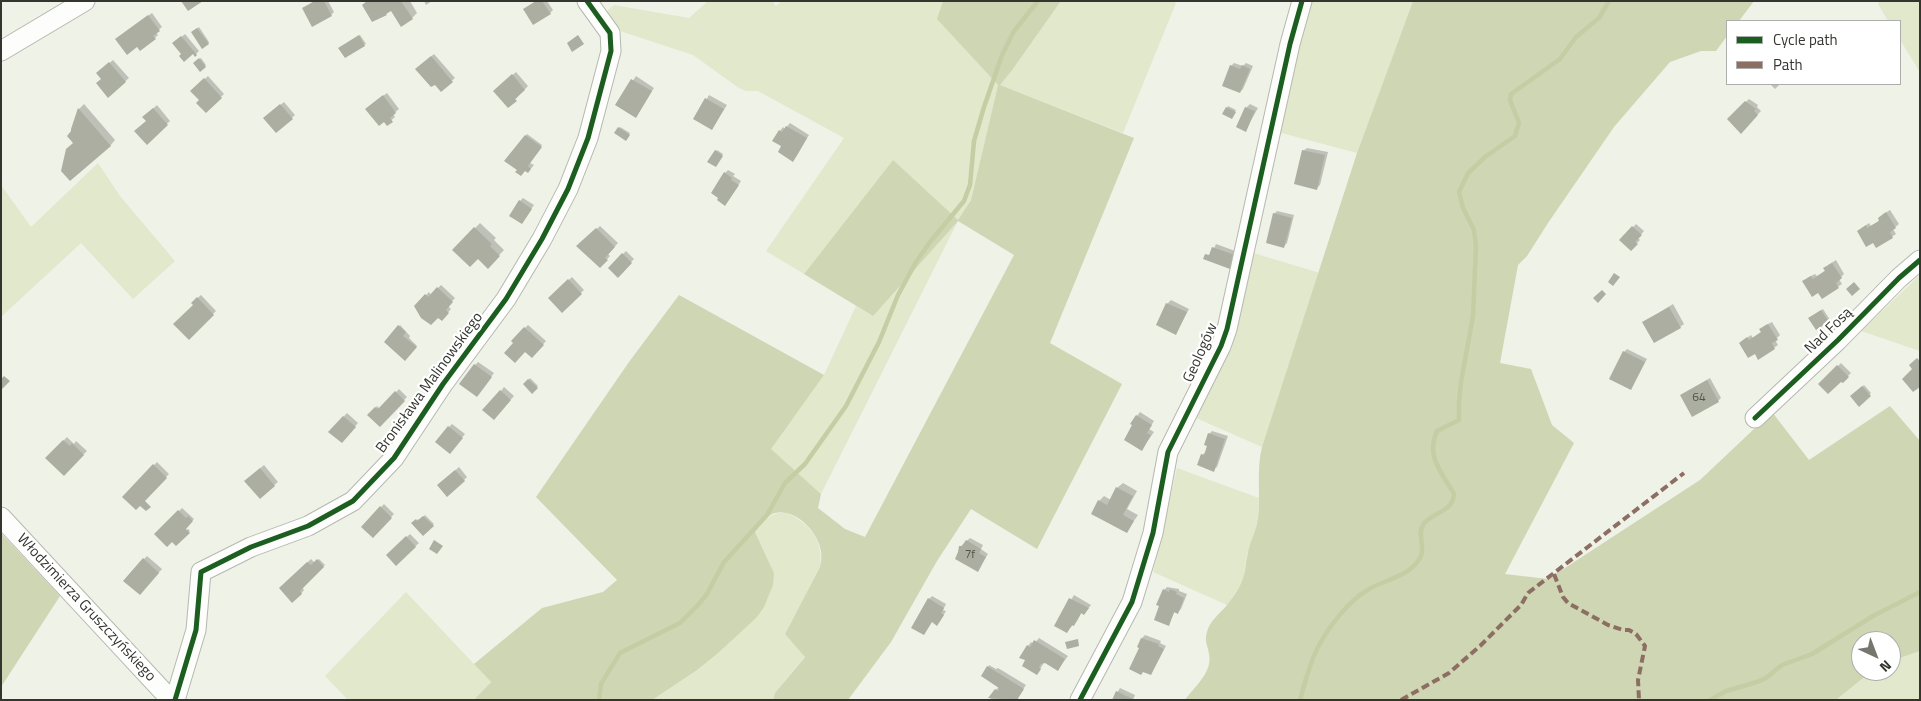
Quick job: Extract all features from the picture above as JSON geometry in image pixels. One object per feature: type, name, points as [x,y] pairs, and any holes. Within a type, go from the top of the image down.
[{"type":"street","points":[[1,51],[85,1]]},
{"type":"street","name":"Bronisława Malinowskiego","points":[[175,700],[196,630],[201,572],[251,547],[308,526],[353,501],[394,458],[443,384],[506,299],[542,239],[568,188],[588,138],[611,51],[610,33],[587,1]]},
{"type":"street","name":"Geologów","points":[[1080,700],[1132,602],[1153,533],[1168,452],[1221,346],[1227,329],[1302,1]]},
{"type":"street","name":"Nad Fosą","points":[[1755,418],[1838,340],[1898,278],[1920,260]]},
{"type":"street","name":"Włodzimierza Gruszczyńskiego","points":[[1,517],[171,700]]},
{"type":"green space","points":[[708,1],[772,1],[776,6],[782,1],[943,1],[938,19],[998,85],[971,200],[958,221],[821,494],[770,449],[824,375],[856,306],[873,316],[893,160],[804,274],[766,251],[844,138],[758,91],[746,91],[739,88],[693,55],[620,31],[603,14],[614,5],[689,18]]},
{"type":"green space","points":[[943,1],[1061,1],[1000,85],[1134,138],[1050,343],[1122,384],[1037,549],[971,509],[937,561],[891,642],[848,700],[773,700],[775,693],[805,657],[785,634],[820,567],[821,558],[821,550],[813,532],[808,526],[789,513],[775,513],[766,518],[755,532],[774,573],[773,585],[764,607],[757,617],[718,653],[697,670],[652,700],[474,700],[491,682],[474,664],[542,608],[603,592],[617,580],[536,497],[629,362],[679,295],[824,375],[771,449],[821,494],[818,508],[845,529],[865,537],[1014,255],[958,221],[873,316],[804,274],[893,160],[958,220],[971,200],[998,85],[937,19]]},
{"type":"green space","points":[[1061,1],[1172,1],[1176,3],[1123,133],[999,85],[1013,69]]},
{"type":"green space","points":[[1305,1],[1413,1],[1357,153],[1274,131]]},
{"type":"green space","points":[[1413,1],[1754,1],[1740,20],[1726,20],[1726,37],[1716,51],[1701,51],[1670,62],[1614,127],[1527,256],[1518,265],[1500,363],[1531,369],[1552,425],[1574,443],[1505,574],[1548,579],[1700,480],[1772,412],[1809,460],[1890,406],[1920,441],[1920,651],[1901,658],[1901,631],[1851,631],[1851,681],[1860,681],[1836,700],[1185,700],[1206,673],[1210,661],[1206,643],[1208,628],[1232,598],[1243,579],[1249,548],[1258,519],[1259,465],[1262,447],[1357,153]]},
{"type":"green space","points":[[1880,1],[1920,1],[1920,72],[1901,42],[1901,20],[1887,20],[1878,4]]},
{"type":"green space","points":[[98,163],[120,196],[175,261],[133,299],[81,243],[1,317],[1,185],[31,227]]},
{"type":"green space","points":[[1250,252],[1320,273],[1262,447],[1196,418],[1237,313]]},
{"type":"green space","points":[[1920,275],[1920,351],[1861,331]]},
{"type":"green space","points":[[1177,468],[1259,498],[1258,521],[1247,554],[1244,576],[1227,605],[1153,572]]},
{"type":"green space","points":[[785,512],[794,516],[808,527],[820,548],[820,567],[785,634],[805,656],[775,693],[773,700],[652,700],[774,573],[755,532],[768,518]]},
{"type":"green space","points":[[1,533],[60,596],[1,687]]},
{"type":"green space","points":[[406,592],[491,682],[474,700],[348,700],[325,676]]},
{"type":"green space","points":[[1920,651],[1920,700],[1836,700],[1860,681],[1901,681],[1901,658]]},
{"type":"building","points":[[181,1],[203,1],[188,11]]},
{"type":"building","points":[[315,1],[324,1],[332,16],[312,27],[302,8]]},
{"type":"building","points":[[367,1],[401,1],[413,19],[401,27],[391,11],[372,22],[362,5]]},
{"type":"building","points":[[536,1],[542,1],[551,14],[533,25],[523,9]]},
{"type":"building","points":[[148,15],[160,31],[153,36],[156,39],[140,51],[137,47],[127,55],[115,39]]},
{"type":"building","points":[[197,28],[209,44],[202,49],[191,32]]},
{"type":"building","points":[[359,35],[365,46],[345,58],[338,48]]},
{"type":"building","points":[[578,35],[584,44],[572,52],[567,43]]},
{"type":"building","points":[[181,36],[197,55],[195,57],[193,54],[184,62],[179,56],[181,54],[172,43]]},
{"type":"building","points":[[431,56],[453,82],[441,92],[435,85],[431,87],[415,69]]},
{"type":"building","points":[[199,58],[206,67],[200,72],[193,63]]},
{"type":"building","points":[[109,62],[126,82],[108,98],[96,83],[101,79],[96,73]]},
{"type":"building","points":[[1230,65],[1240,69],[1242,65],[1250,69],[1240,93],[1222,86]]},
{"type":"building","points":[[512,74],[525,90],[515,99],[517,101],[508,108],[493,91]]},
{"type":"building","points":[[204,78],[222,98],[206,113],[196,103],[199,100],[190,91]]},
{"type":"building","points":[[631,79],[652,91],[636,118],[615,105]]},
{"type":"building","points":[[383,95],[396,113],[390,118],[393,122],[387,126],[384,122],[379,126],[365,109]]},
{"type":"building","points":[[705,98],[724,109],[712,130],[693,119]]},
{"type":"building","points":[[1745,101],[1756,109],[1754,111],[1758,115],[1741,134],[1727,119]]},
{"type":"building","points":[[280,104],[293,119],[276,133],[263,118]]},
{"type":"building","points":[[1226,107],[1236,112],[1232,119],[1222,114]]},
{"type":"building","points":[[1245,107],[1255,111],[1246,132],[1236,127]]},
{"type":"building","points":[[78,108],[111,146],[70,181],[61,171],[66,149],[73,143],[67,136],[71,131]]},
{"type":"building","points":[[153,108],[168,125],[147,145],[134,131],[146,121],[142,117]]},
{"type":"building","points":[[786,126],[807,138],[793,162],[778,152],[781,146],[772,141],[779,130],[782,132]]},
{"type":"building","points":[[618,127],[630,135],[626,141],[614,133]]},
{"type":"building","points":[[525,135],[542,147],[528,166],[531,169],[528,173],[525,171],[521,176],[515,172],[517,170],[504,161]]},
{"type":"building","points":[[715,150],[723,156],[716,167],[707,162]]},
{"type":"building","points":[[1302,150],[1325,155],[1317,190],[1294,184]]},
{"type":"building","points":[[724,172],[739,185],[725,206],[711,193]]},
{"type":"building","points":[[519,200],[532,209],[522,224],[509,216]]},
{"type":"building","points":[[1886,212],[1896,228],[1890,232],[1893,238],[1876,248],[1873,243],[1866,247],[1857,231],[1866,225],[1867,228],[1879,221],[1878,218]]},
{"type":"building","points":[[1273,213],[1292,218],[1284,248],[1266,243]]},
{"type":"building","points":[[1632,226],[1642,235],[1635,242],[1638,244],[1631,251],[1619,240]]},
{"type":"building","points":[[474,227],[492,244],[490,246],[500,256],[488,269],[478,259],[470,267],[452,250]]},
{"type":"building","points":[[596,228],[615,247],[605,258],[608,260],[600,268],[576,246]]},
{"type":"building","points":[[1212,247],[1235,255],[1230,269],[1203,259],[1205,254],[1209,255]]},
{"type":"building","points":[[622,253],[632,263],[618,278],[608,268]]},
{"type":"building","points":[[1832,263],[1842,278],[1836,283],[1839,288],[1822,299],[1818,293],[1812,297],[1802,281],[1811,276],[1813,279],[1825,271],[1823,268]]},
{"type":"building","points":[[1614,273],[1620,277],[1613,286],[1608,282]]},
{"type":"building","points":[[568,279],[582,294],[562,313],[548,298]]},
{"type":"building","points":[[1854,282],[1860,289],[1852,296],[1846,289]]},
{"type":"building","points":[[437,287],[453,302],[446,310],[449,313],[442,321],[438,318],[431,325],[421,318],[414,306],[425,294],[428,297]]},
{"type":"building","points":[[1602,290],[1606,294],[1598,303],[1593,298]]},
{"type":"building","points":[[197,297],[214,315],[189,340],[173,324],[193,305],[191,303]]},
{"type":"building","points":[[1166,303],[1187,312],[1176,335],[1156,325]]},
{"type":"building","points":[[1669,307],[1681,328],[1654,343],[1642,322]]},
{"type":"building","points":[[1821,310],[1829,322],[1816,330],[1808,318]]},
{"type":"building","points":[[1768,324],[1778,340],[1772,343],[1775,349],[1758,360],[1755,354],[1748,358],[1739,343],[1747,337],[1749,340],[1761,332],[1759,329]]},
{"type":"building","points":[[398,325],[406,332],[403,336],[417,347],[405,361],[384,342]]},
{"type":"building","points":[[524,327],[544,345],[532,358],[525,352],[515,363],[504,353],[513,343],[511,341]]},
{"type":"building","points":[[1623,351],[1645,362],[1631,390],[1609,379]]},
{"type":"building","points":[[1917,358],[1920,361],[1920,387],[1913,392],[1902,379],[1912,369],[1909,365]]},
{"type":"building","points":[[474,364],[492,377],[477,397],[459,384]]},
{"type":"building","points":[[1837,365],[1849,377],[1828,394],[1818,384]]},
{"type":"building","points":[[4,376],[10,381],[1,390],[1,379]]},
{"type":"building","points":[[528,379],[538,388],[532,394],[523,384]]},
{"type":"building","points":[[1707,380],[1719,402],[1692,417],[1680,395]]},
{"type":"building","points":[[1862,386],[1871,396],[1859,407],[1850,396]]},
{"type":"building","points":[[500,390],[511,400],[494,420],[482,410]]},
{"type":"building","points":[[395,391],[405,401],[380,427],[367,415],[375,407],[378,409]]},
{"type":"building","points":[[1136,415],[1152,425],[1147,433],[1151,435],[1142,451],[1124,440],[1132,425],[1130,424]]},
{"type":"building","points":[[343,416],[356,427],[342,443],[328,432]]},
{"type":"building","points":[[448,426],[463,438],[450,454],[435,442]]},
{"type":"building","points":[[1208,433],[1225,439],[1214,472],[1197,465],[1201,454],[1204,455],[1207,446],[1204,445]]},
{"type":"building","points":[[63,440],[70,446],[72,443],[84,455],[64,476],[45,458]]},
{"type":"building","points":[[153,464],[167,478],[145,501],[151,507],[146,511],[140,506],[136,510],[122,497]]},
{"type":"building","points":[[260,468],[275,486],[260,499],[244,481]]},
{"type":"building","points":[[455,470],[465,481],[447,497],[437,485]]},
{"type":"building","points":[[1116,487],[1133,496],[1123,515],[1134,521],[1127,533],[1091,514],[1098,500],[1107,505]]},
{"type":"building","points":[[380,506],[392,518],[373,538],[361,527]]},
{"type":"building","points":[[178,510],[186,518],[188,516],[193,521],[186,529],[190,533],[176,546],[172,542],[167,547],[154,534]]},
{"type":"building","points":[[423,516],[434,526],[423,536],[411,523]]},
{"type":"building","points":[[406,536],[416,547],[396,566],[386,555]]},
{"type":"building","points":[[434,540],[443,546],[437,554],[429,549]]},
{"type":"building","points":[[966,540],[981,549],[979,553],[986,557],[978,572],[955,559],[959,546],[962,546]]},
{"type":"building","points":[[143,558],[159,573],[140,595],[123,581]]},
{"type":"building","points":[[317,559],[324,567],[300,591],[302,594],[292,603],[279,588],[307,562],[311,565]]},
{"type":"building","points":[[1163,589],[1169,592],[1170,589],[1177,592],[1176,594],[1184,598],[1178,614],[1174,612],[1169,626],[1154,620],[1159,606],[1156,605]]},
{"type":"building","points":[[928,598],[944,608],[941,613],[944,615],[937,626],[932,622],[924,635],[911,628]]},
{"type":"building","points":[[1069,598],[1089,608],[1084,615],[1081,613],[1074,626],[1072,625],[1067,633],[1054,626]]},
{"type":"building","points":[[1141,638],[1159,644],[1158,646],[1164,649],[1151,675],[1143,672],[1141,675],[1129,669],[1139,648],[1137,647]]},
{"type":"building","points":[[1078,639],[1079,646],[1067,649],[1065,642]]},
{"type":"building","points":[[1034,640],[1065,659],[1058,671],[1045,663],[1039,667],[1041,669],[1037,675],[1022,666],[1025,660],[1019,658],[1027,645],[1030,647]]},
{"type":"building","points":[[987,666],[1024,689],[1017,700],[988,698],[995,689],[998,691],[999,688],[981,676]]},
{"type":"building","points":[[1116,691],[1135,700],[1112,700]]},
{"type":"waterway","points":[[599,700],[601,684],[620,653],[680,623],[698,605],[707,594],[724,562],[767,515],[785,483],[805,464],[846,406],[879,342],[898,295],[916,262],[964,201],[970,185],[974,141],[1002,55],[1014,31],[1038,1]]},
{"type":"waterway","points":[[1300,700],[1314,655],[1333,624],[1361,594],[1414,566],[1421,556],[1421,529],[1423,525],[1431,517],[1446,509],[1453,500],[1454,494],[1437,465],[1433,449],[1437,431],[1459,420],[1461,382],[1473,316],[1476,246],[1474,230],[1463,208],[1459,192],[1468,173],[1485,157],[1515,136],[1519,123],[1510,100],[1511,94],[1560,59],[1576,37],[1599,18],[1609,1]]},
{"type":"waterway","points":[[1710,700],[1726,691],[1766,678],[1782,665],[1812,654],[1873,616],[1920,592]]},
{"type":"marked path","points":[[1401,700],[1449,673],[1480,646],[1521,605],[1528,593],[1684,473]]},
{"type":"marked path","points":[[1554,574],[1563,597],[1568,603],[1608,625],[1629,630],[1636,634],[1645,646],[1638,680],[1639,700]]},
{"type":"cycle path","points":[[175,700],[196,630],[201,572],[251,547],[308,526],[353,501],[394,458],[443,384],[506,299],[542,239],[568,189],[588,138],[611,51],[610,33],[587,1]]},
{"type":"cycle path","points":[[1080,700],[1132,602],[1153,533],[1168,452],[1221,346],[1227,329],[1290,44],[1302,1]]},
{"type":"cycle path","points":[[1755,418],[1838,340],[1899,278],[1920,260]]}]
